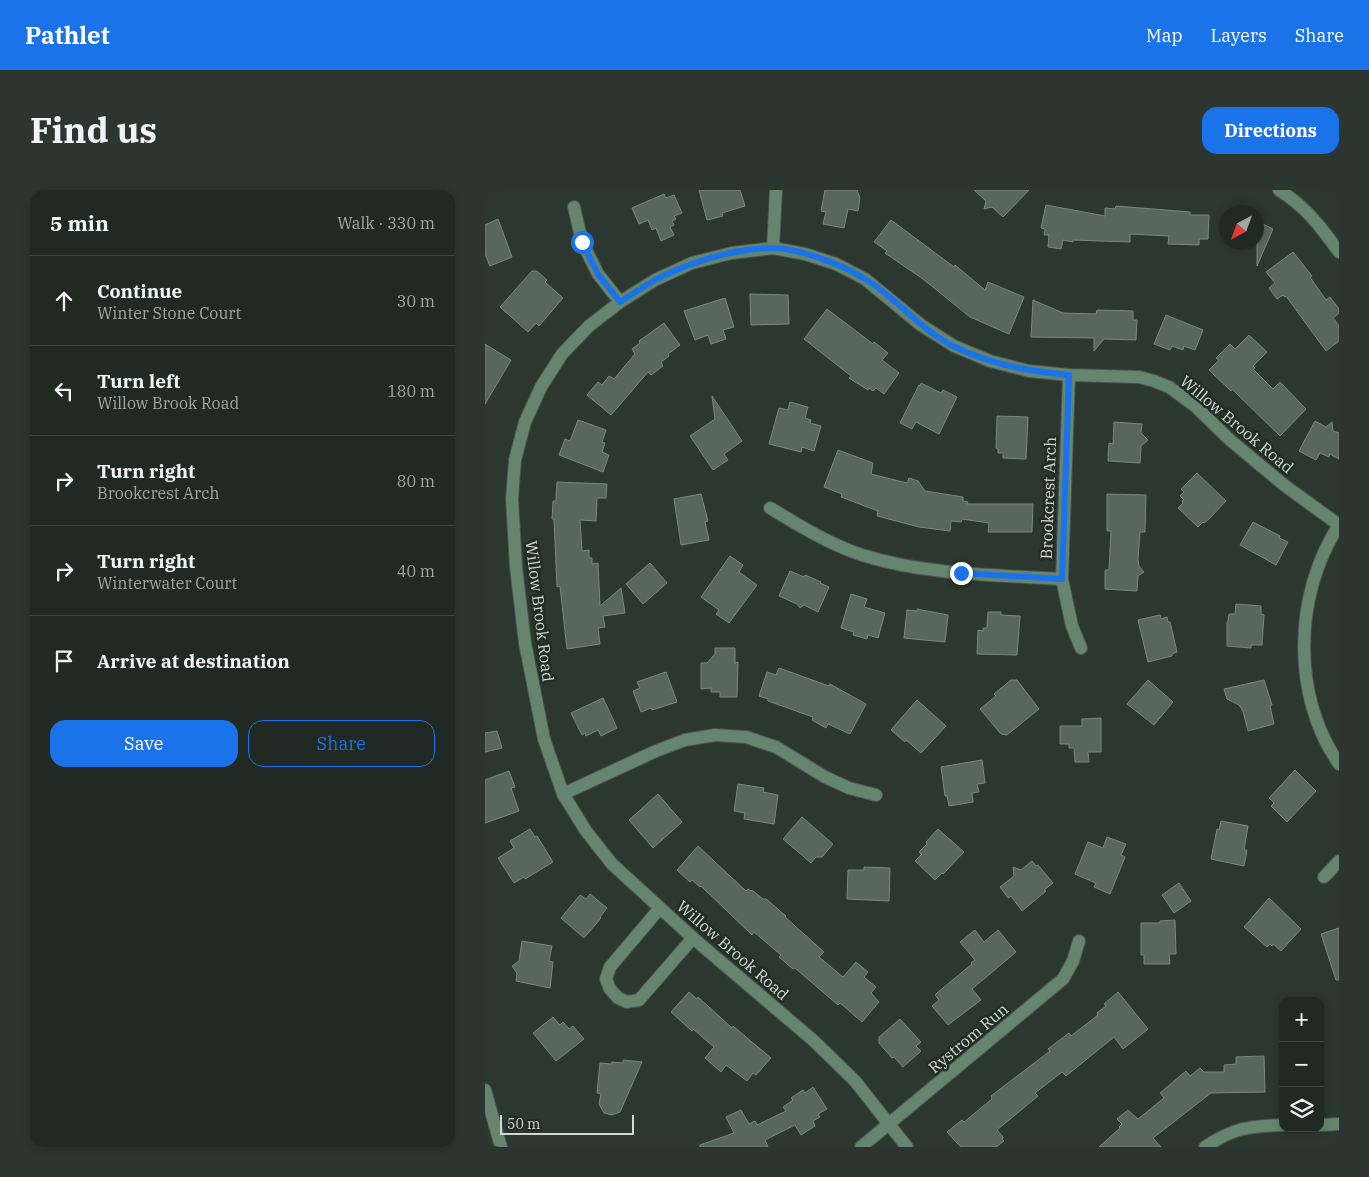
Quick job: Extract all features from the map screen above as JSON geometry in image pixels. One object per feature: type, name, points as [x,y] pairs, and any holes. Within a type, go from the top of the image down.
[{"type":"street","points":[[773,248],[776,190]]},
{"type":"street","points":[[1279,190],[1293,198],[1315,219],[1339,252]]},
{"type":"street","points":[[574,207],[582,242],[598,274],[620,302]]},
{"type":"street","name":"Willow Brook Road","points":[[907,1147],[855,1081],[814,1041],[693,938],[613,864],[586,831],[563,794],[544,739],[525,642],[516,567],[512,499],[515,460],[525,422],[541,387],[562,354],[589,326],[620,302],[655,280],[692,264],[732,253],[773,248],[805,254],[836,264],[865,279],[921,325],[954,346],[990,361],[1029,371],[1069,375],[1139,377],[1169,387],[1195,406],[1231,440],[1284,485],[1339,525]]},
{"type":"street","name":"Brookcrest Arch","points":[[1069,375],[1062,579],[1072,626],[1081,648]]},
{"type":"street","points":[[770,508],[815,535],[861,554],[911,568],[1062,579]]},
{"type":"street","points":[[1339,525],[1323,556],[1311,590],[1305,635],[1305,662],[1308,686],[1317,721],[1332,754],[1339,764]]},
{"type":"street","points":[[563,794],[656,751],[685,740],[715,735],[746,737],[776,747],[825,777],[849,788],[876,795]]},
{"type":"street","points":[[1324,877],[1339,861]]},
{"type":"street","points":[[660,908],[610,968],[606,980],[610,989],[618,998],[627,1002],[639,1000],[693,938]]},
{"type":"street","name":"Rystrom Run","points":[[861,1147],[1063,979],[1073,961],[1079,941]]},
{"type":"street","points":[[485,1090],[501,1147]]},
{"type":"street","points":[[1324,1125],[1339,1124]]},
{"type":"street","points":[[1205,1147],[1223,1135],[1240,1129],[1279,1125]]},
{"type":"building","points":[[699,190],[740,190],[745,206],[722,213],[723,216],[707,220]]},
{"type":"building","points":[[825,190],[857,190],[860,198],[858,211],[848,209],[844,228],[823,224],[826,212],[821,211]]},
{"type":"building","points":[[974,190],[1029,190],[1003,217],[992,207],[984,209],[986,201]]},
{"type":"building","points":[[664,194],[666,198],[674,195],[682,213],[674,216],[676,219],[672,221],[674,225],[670,227],[674,235],[661,241],[656,228],[652,230],[648,220],[639,224],[632,208]]},
{"type":"building","points":[[1046,205],[1105,216],[1105,208],[1115,209],[1116,206],[1190,212],[1190,215],[1209,215],[1208,239],[1199,239],[1199,245],[1168,244],[1169,236],[1130,234],[1130,242],[1073,240],[1073,242],[1063,240],[1061,249],[1048,247],[1049,235],[1044,235],[1045,229],[1041,228]]},
{"type":"building","points":[[498,219],[512,257],[490,266],[485,254],[485,225]]},
{"type":"building","points":[[891,220],[954,267],[955,265],[985,290],[988,282],[1024,297],[1009,334],[970,317],[923,279],[885,253],[887,251],[874,242]]},
{"type":"building","points":[[1264,224],[1273,229],[1264,250]]},
{"type":"building","points":[[1257,250],[1264,250],[1257,266]]},
{"type":"building","points":[[1293,252],[1312,276],[1310,277],[1326,300],[1330,297],[1339,309],[1339,313],[1333,318],[1339,326],[1339,341],[1326,351],[1286,296],[1283,295],[1277,299],[1269,288],[1275,283],[1266,272]]},
{"type":"building","points":[[532,271],[537,271],[547,280],[545,282],[563,298],[539,326],[536,323],[528,332],[500,307]]},
{"type":"building","points":[[750,294],[788,295],[789,324],[751,325]]},
{"type":"building","points":[[725,298],[734,327],[723,330],[726,339],[711,344],[708,335],[695,340],[684,311]]},
{"type":"building","points":[[1033,300],[1063,313],[1096,314],[1097,310],[1133,311],[1133,320],[1137,320],[1136,340],[1104,339],[1094,351],[1094,338],[1031,337]]},
{"type":"building","points":[[827,309],[888,353],[882,360],[899,373],[884,394],[876,388],[873,391],[869,388],[868,390],[849,378],[851,376],[804,339]]},
{"type":"building","points":[[1166,315],[1203,330],[1195,350],[1184,346],[1183,350],[1172,346],[1170,350],[1154,344]]},
{"type":"building","points":[[664,323],[680,345],[661,362],[663,366],[651,375],[648,372],[611,415],[587,395],[598,382],[602,385],[609,376],[614,379],[635,354],[632,349],[640,343],[639,341]]},
{"type":"building","points":[[1249,335],[1267,352],[1253,366],[1255,368],[1253,369],[1273,389],[1280,382],[1306,409],[1280,436],[1232,389],[1231,391],[1209,370],[1219,360],[1216,358],[1230,344],[1235,349]]},
{"type":"building","points":[[485,344],[511,360],[485,404]]},
{"type":"building","points":[[921,383],[941,393],[943,390],[957,397],[939,434],[916,422],[912,429],[900,423]]},
{"type":"building","points":[[712,396],[742,441],[724,454],[728,460],[713,470],[690,436],[715,419]]},
{"type":"building","points":[[790,402],[808,407],[805,418],[811,420],[810,423],[821,426],[814,451],[802,447],[801,452],[769,444],[779,408],[788,410]]},
{"type":"building","points":[[997,416],[1028,417],[1026,459],[1003,458],[1003,453],[998,453],[996,448]]},
{"type":"building","points":[[578,420],[606,430],[602,442],[605,443],[602,452],[609,455],[603,472],[559,455],[565,439],[570,441]]},
{"type":"building","points":[[1315,421],[1326,427],[1332,422],[1333,431],[1339,433],[1339,459],[1330,454],[1329,457],[1320,453],[1316,460],[1299,451]]},
{"type":"building","points":[[1114,422],[1142,424],[1141,433],[1148,440],[1141,446],[1140,463],[1108,461],[1109,443],[1113,444]]},
{"type":"building","points":[[838,450],[873,463],[871,474],[907,483],[909,478],[918,481],[925,491],[963,497],[963,501],[968,502],[967,504],[1033,504],[1032,532],[988,532],[989,523],[962,519],[961,522],[951,521],[950,531],[919,527],[877,516],[878,511],[841,497],[842,494],[824,487]]},
{"type":"building","points":[[1197,473],[1226,501],[1209,519],[1198,527],[1178,508],[1184,500],[1180,496],[1184,492],[1181,489]]},
{"type":"building","points":[[557,482],[607,484],[606,498],[597,498],[596,521],[580,520],[582,551],[589,550],[589,558],[592,558],[592,564],[598,563],[600,606],[621,588],[625,613],[603,616],[605,627],[598,628],[600,644],[567,649],[560,586],[557,587],[554,519],[552,519],[553,501],[556,501]]},
{"type":"building","points":[[701,494],[708,521],[705,522],[709,540],[681,545],[674,499]]},
{"type":"building","points":[[1107,494],[1146,495],[1145,532],[1140,532],[1138,560],[1139,566],[1144,572],[1138,576],[1137,591],[1105,589],[1105,570],[1109,570],[1111,531],[1107,531]]},
{"type":"building","points":[[1253,522],[1288,542],[1276,565],[1240,545]]},
{"type":"building","points":[[730,556],[743,565],[739,572],[757,585],[729,623],[716,614],[719,610],[701,597]]},
{"type":"building","points":[[650,563],[667,583],[643,604],[626,584]]},
{"type":"building","points":[[790,571],[804,577],[805,575],[829,587],[818,612],[804,605],[800,608],[797,604],[779,596]]},
{"type":"building","points":[[851,594],[867,599],[864,607],[885,613],[878,638],[868,635],[867,639],[853,635],[854,632],[841,628]]},
{"type":"building","points":[[1236,604],[1261,606],[1261,614],[1264,615],[1262,645],[1251,645],[1251,648],[1227,646],[1227,622],[1229,614],[1235,614]]},
{"type":"building","points":[[917,609],[948,615],[945,642],[904,638],[907,610],[917,611]]},
{"type":"building","points":[[988,612],[1001,612],[1001,615],[1020,616],[1017,655],[977,654],[978,630],[983,631],[983,628],[987,628]]},
{"type":"building","points":[[1160,615],[1161,619],[1167,617],[1168,622],[1170,622],[1177,652],[1172,654],[1172,656],[1148,662],[1138,620]]},
{"type":"building","points":[[715,648],[735,648],[735,663],[738,662],[737,697],[720,697],[720,692],[711,692],[711,688],[701,689],[701,663],[707,663],[715,654]]},
{"type":"building","points":[[779,668],[829,686],[830,684],[866,704],[850,734],[828,724],[826,728],[812,720],[813,717],[759,696],[767,672],[776,675]]},
{"type":"building","points":[[666,672],[677,702],[641,712],[633,691],[640,688],[637,682]]},
{"type":"building","points":[[1011,680],[1017,680],[1039,709],[1007,735],[1001,734],[980,709]]},
{"type":"building","points":[[1148,680],[1173,702],[1154,725],[1127,704]]},
{"type":"building","points":[[1264,680],[1272,705],[1270,706],[1274,724],[1248,731],[1243,711],[1239,705],[1227,699],[1224,689]]},
{"type":"building","points":[[603,698],[617,728],[601,736],[598,730],[586,736],[585,733],[582,735],[571,713]]},
{"type":"building","points":[[917,700],[946,726],[921,753],[891,730]]},
{"type":"building","points":[[1101,718],[1101,752],[1088,752],[1089,762],[1075,762],[1074,748],[1069,748],[1069,744],[1060,744],[1060,726],[1082,726],[1082,719]]},
{"type":"building","points":[[497,731],[502,748],[485,752],[485,733]]},
{"type":"building","points":[[982,760],[985,783],[977,784],[979,792],[972,793],[973,802],[949,806],[947,796],[945,796],[941,767]]},
{"type":"building","points":[[1295,770],[1316,791],[1287,822],[1271,806],[1274,803],[1269,798]]},
{"type":"building","points":[[509,771],[515,787],[511,788],[519,811],[485,823],[485,780]]},
{"type":"building","points":[[738,784],[764,788],[763,792],[778,795],[774,824],[744,819],[745,813],[734,811]]},
{"type":"building","points":[[658,794],[682,822],[653,848],[629,820]]},
{"type":"building","points":[[802,817],[833,844],[822,857],[816,857],[811,863],[783,839]]},
{"type":"building","points":[[1221,821],[1248,826],[1244,850],[1247,850],[1244,866],[1211,859],[1217,829],[1219,830]]},
{"type":"building","points":[[530,829],[535,837],[537,836],[553,862],[525,879],[524,877],[514,883],[498,858],[514,848],[510,841]]},
{"type":"building","points":[[938,829],[964,852],[935,880],[915,861],[922,854],[919,852],[927,844],[926,842]]},
{"type":"building","points":[[1107,837],[1126,844],[1121,855],[1125,857],[1110,894],[1094,887],[1096,883],[1075,874],[1088,842],[1103,848]]},
{"type":"building","points":[[698,846],[746,891],[748,889],[752,890],[786,916],[824,952],[819,957],[843,977],[856,962],[868,972],[864,977],[876,987],[871,993],[879,1002],[862,1022],[840,1003],[838,1005],[795,968],[793,969],[779,957],[781,955],[754,932],[752,935],[701,886],[692,880],[690,882],[677,870]]},
{"type":"building","points":[[1032,861],[1036,866],[1038,865],[1053,883],[1022,911],[1011,896],[1008,898],[1000,887],[1014,876],[1013,867],[1021,870]]},
{"type":"building","points":[[864,867],[890,868],[889,901],[847,899],[848,870],[864,870]]},
{"type":"building","points":[[1179,883],[1191,901],[1174,913],[1162,895]]},
{"type":"building","points":[[590,894],[607,908],[584,938],[561,918],[580,895],[586,899]]},
{"type":"building","points":[[1269,898],[1301,929],[1281,951],[1273,944],[1267,947],[1244,927]]},
{"type":"building","points":[[1175,920],[1176,954],[1169,954],[1170,964],[1144,964],[1144,955],[1141,955],[1141,923],[1160,923],[1160,921]]},
{"type":"building","points":[[1339,928],[1339,980],[1336,980],[1321,934]]},
{"type":"building","points":[[975,930],[984,942],[998,930],[1016,952],[972,989],[981,1000],[948,1025],[932,1006],[939,1000],[935,995],[975,960],[960,942]]},
{"type":"building","points":[[522,941],[552,946],[549,961],[553,962],[550,988],[516,981],[517,973],[512,966],[519,961]]},
{"type":"building","points":[[689,992],[697,999],[698,997],[732,1028],[733,1026],[771,1058],[756,1075],[753,1073],[747,1081],[726,1065],[721,1072],[705,1058],[714,1047],[671,1012]]},
{"type":"building","points":[[1118,992],[1148,1029],[1123,1049],[1114,1037],[1066,1076],[1062,1072],[1035,1093],[1038,1096],[997,1130],[1004,1141],[996,1147],[961,1147],[947,1132],[962,1120],[964,1122],[992,1099],[991,1096],[1050,1051],[1048,1049],[1069,1033],[1071,1036],[1098,1015],[1097,1013],[1106,1006],[1104,1004]]},
{"type":"building","points":[[553,1017],[560,1025],[563,1022],[569,1029],[573,1026],[584,1039],[556,1061],[533,1033]]},
{"type":"building","points":[[900,1019],[921,1042],[916,1046],[921,1051],[903,1067],[879,1043],[879,1037]]},
{"type":"building","points":[[1264,1056],[1265,1092],[1211,1093],[1153,1138],[1161,1147],[1099,1147],[1120,1128],[1122,1124],[1117,1119],[1128,1110],[1138,1119],[1164,1098],[1160,1093],[1186,1071],[1190,1076],[1200,1068],[1204,1072],[1224,1072],[1224,1065],[1236,1064],[1236,1057]]},
{"type":"building","points":[[623,1060],[642,1062],[620,1112],[612,1115],[604,1113],[599,1104],[601,1094],[597,1093],[600,1063],[623,1063]]},
{"type":"building","points":[[813,1087],[827,1109],[818,1114],[820,1117],[813,1121],[815,1126],[801,1135],[795,1125],[765,1140],[768,1147],[700,1147],[700,1145],[734,1133],[726,1117],[741,1110],[749,1124],[755,1121],[757,1125],[786,1111],[783,1107],[793,1100],[791,1098],[803,1090],[805,1093]]},
{"type":"route","points":[[582,242],[598,274],[620,302],[655,280],[692,264],[732,253],[773,248],[805,254],[836,264],[865,279],[921,325],[954,346],[990,361],[1029,371],[1069,375],[1062,579],[961,573]]}]
